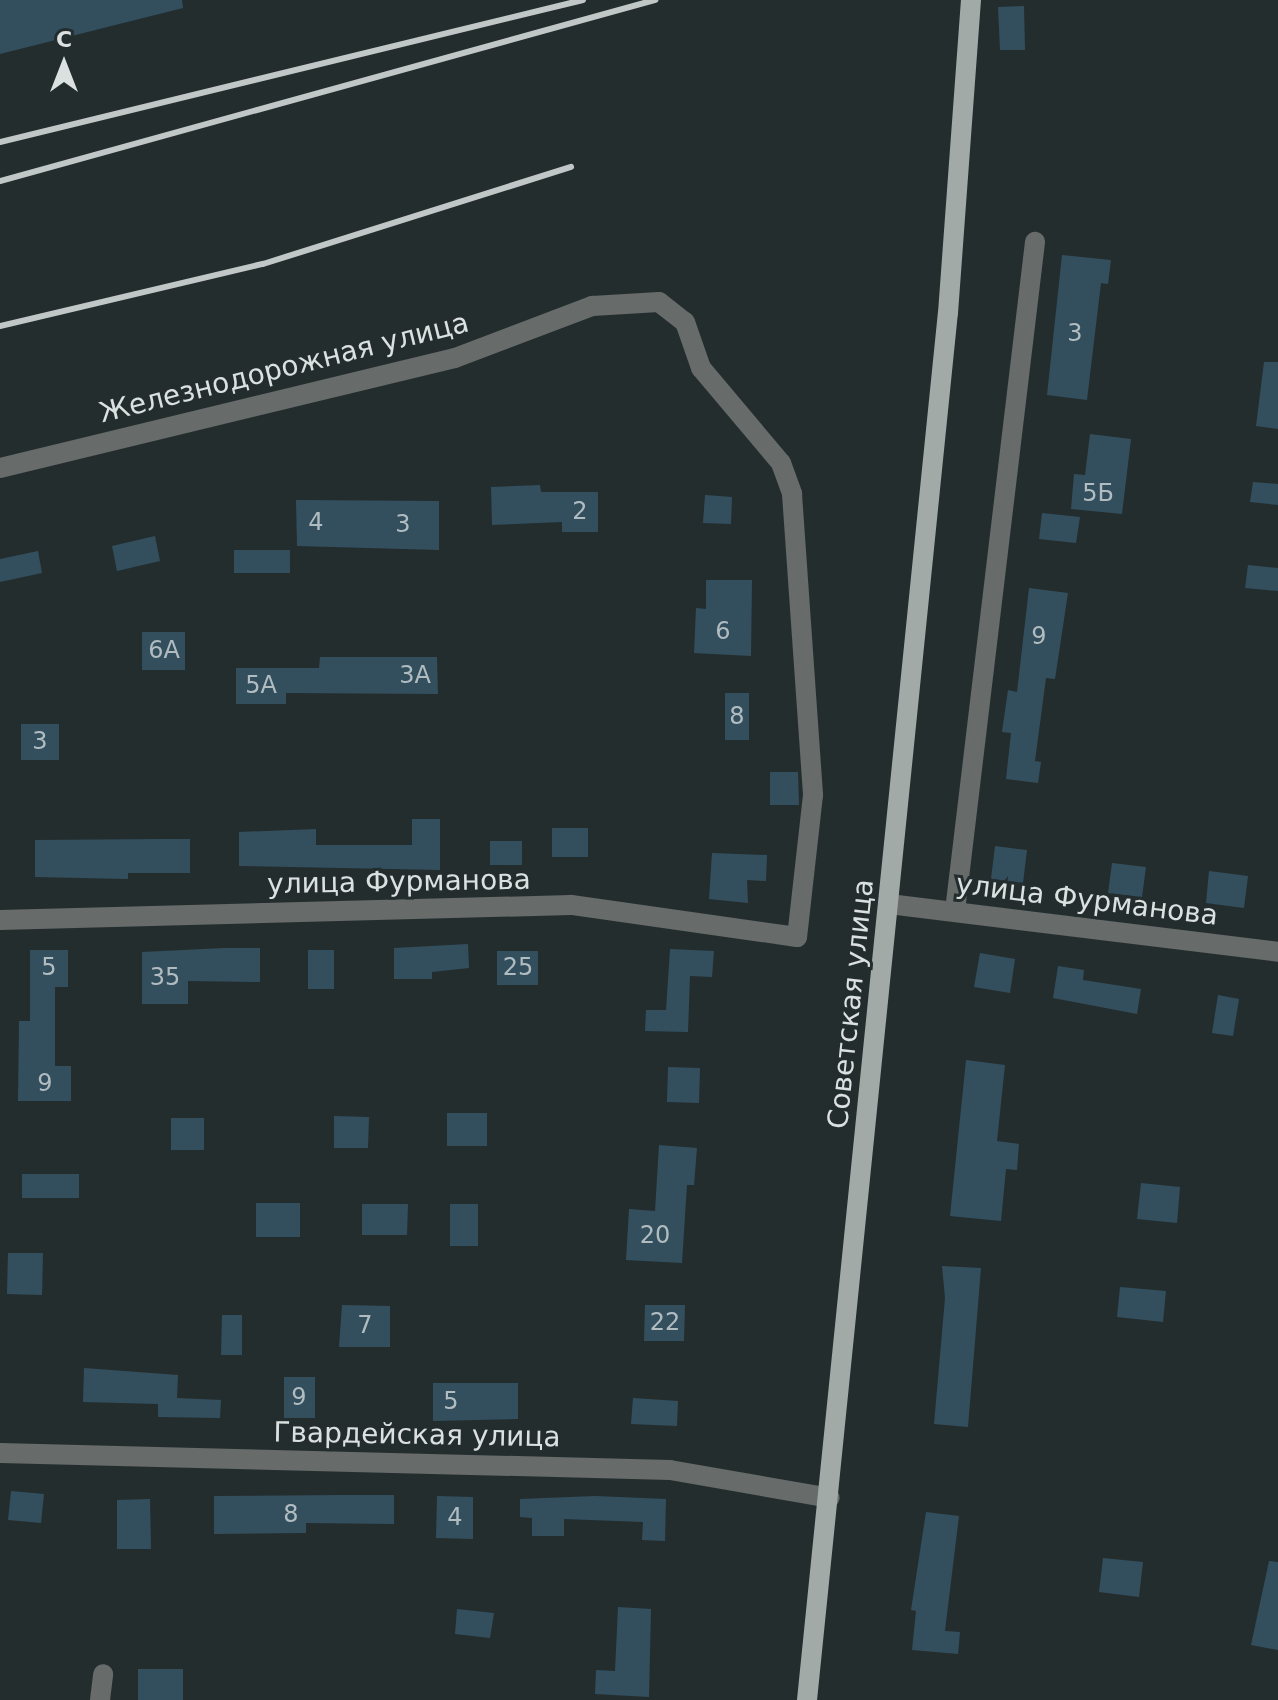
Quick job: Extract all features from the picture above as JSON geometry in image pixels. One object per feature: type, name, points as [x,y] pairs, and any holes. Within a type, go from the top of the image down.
[{"type":"main road","name":"Советская улица","points":[[807,1700],[830,1498],[948,313],[971,0]]},
{"type":"street","points":[[955,911],[1035,242]]},
{"type":"street","name":"Железнодорожная улица","points":[[0,468],[455,358],[592,306],[624,300],[659,302],[685,322],[701,368],[781,463],[792,494],[813,795],[797,937]]},
{"type":"street","name":"улица Фурманова","points":[[889,904],[1278,952]]},
{"type":"street","name":"улица Фурманова","points":[[0,920],[571,905],[797,937]]},
{"type":"street","name":"Гвардейская улица","points":[[0,1453],[670,1470],[830,1498]]},
{"type":"street","points":[[100,1700],[103,1674]]},
{"type":"building","points":[[0,0],[182,0],[183,8],[0,54]]},
{"type":"building","points":[[1024,6],[1025,50],[1000,50],[998,7]]},
{"type":"building","points":[[1062,255],[1111,260],[1108,284],[1101,283],[1087,400],[1047,395]]},
{"type":"building","points":[[1264,362],[1278,362],[1278,429],[1256,426]]},
{"type":"building","points":[[1090,434],[1131,439],[1122,514],[1071,509],[1074,474],[1085,475]]},
{"type":"building","points":[[1253,482],[1278,484],[1278,505],[1250,502]]},
{"type":"building","points":[[540,485],[541,492],[598,492],[598,532],[562,532],[562,522],[492,525],[491,487]]},
{"type":"building","points":[[705,495],[732,497],[731,524],[703,523]]},
{"type":"building","points":[[296,500],[439,501],[439,550],[297,546]]},
{"type":"building","points":[[1042,513],[1080,517],[1076,543],[1039,539]]},
{"type":"building","points":[[155,536],[160,561],[117,571],[112,546]]},
{"type":"building","points":[[234,550],[290,550],[290,573],[234,573]]},
{"type":"building","points":[[38,551],[42,573],[0,582],[0,559]]},
{"type":"building","points":[[1248,565],[1278,568],[1278,591],[1245,588]]},
{"type":"building","points":[[706,580],[752,580],[751,656],[694,653],[696,608],[706,609]]},
{"type":"building","points":[[1029,588],[1068,593],[1055,679],[1046,678],[1035,761],[1041,762],[1038,783],[1006,779],[1011,733],[1002,732],[1008,690],[1017,692]]},
{"type":"building","points":[[142,632],[185,632],[185,670],[142,670]]},
{"type":"building","points":[[320,657],[437,657],[438,694],[286,693],[286,704],[236,704],[236,668],[319,668]]},
{"type":"building","points":[[725,693],[749,693],[749,740],[725,740]]},
{"type":"building","points":[[21,724],[59,724],[59,760],[21,760]]},
{"type":"building","points":[[770,772],[798,772],[799,805],[770,805]]},
{"type":"building","points":[[412,819],[440,819],[440,870],[239,866],[239,832],[316,829],[316,845],[412,845]]},
{"type":"building","points":[[552,828],[588,828],[588,857],[552,857]]},
{"type":"building","points":[[190,839],[190,873],[128,873],[128,879],[35,877],[35,840]]},
{"type":"building","points":[[490,841],[522,841],[522,865],[490,865]]},
{"type":"building","points":[[995,846],[1027,850],[1023,883],[991,879]]},
{"type":"building","points":[[712,853],[767,855],[766,881],[747,880],[748,903],[709,899]]},
{"type":"building","points":[[1112,863],[1146,867],[1142,897],[1108,893]]},
{"type":"building","points":[[1209,871],[1248,876],[1244,908],[1206,903]]},
{"type":"building","points":[[468,944],[469,968],[432,972],[432,979],[394,979],[394,948]]},
{"type":"building","points":[[260,948],[260,982],[188,981],[188,1004],[142,1004],[142,952]]},
{"type":"building","points":[[670,949],[714,951],[712,977],[690,976],[688,1032],[645,1031],[646,1010],[666,1010]]},
{"type":"building","points":[[30,950],[68,950],[68,987],[55,987],[55,1066],[71,1066],[71,1101],[18,1101],[19,1021],[30,1021]]},
{"type":"building","points":[[308,950],[334,950],[334,989],[308,989]]},
{"type":"building","points":[[497,951],[538,951],[538,985],[497,985]]},
{"type":"building","points":[[980,953],[1015,959],[1010,993],[974,987]]},
{"type":"building","points":[[1058,966],[1084,970],[1083,980],[1141,989],[1137,1014],[1053,998]]},
{"type":"building","points":[[1218,995],[1239,999],[1233,1036],[1212,1033]]},
{"type":"building","points":[[966,1060],[1005,1065],[997,1141],[1019,1144],[1017,1170],[1006,1169],[1001,1221],[950,1216]]},
{"type":"building","points":[[668,1067],[700,1068],[699,1103],[667,1102]]},
{"type":"building","points":[[447,1113],[487,1113],[487,1146],[447,1146]]},
{"type":"building","points":[[334,1116],[369,1117],[368,1148],[334,1148]]},
{"type":"building","points":[[171,1118],[204,1118],[204,1150],[171,1150]]},
{"type":"building","points":[[659,1145],[697,1148],[694,1185],[687,1185],[682,1263],[626,1260],[629,1209],[655,1211]]},
{"type":"building","points":[[22,1174],[79,1174],[79,1198],[22,1198]]},
{"type":"building","points":[[1141,1183],[1180,1187],[1177,1223],[1137,1219]]},
{"type":"building","points":[[256,1203],[300,1203],[300,1237],[256,1237]]},
{"type":"building","points":[[362,1204],[408,1204],[407,1235],[362,1235]]},
{"type":"building","points":[[450,1204],[478,1204],[478,1246],[450,1246]]},
{"type":"building","points":[[8,1253],[43,1253],[42,1295],[7,1294]]},
{"type":"building","points":[[942,1266],[981,1268],[968,1427],[934,1424],[945,1298]]},
{"type":"building","points":[[1120,1287],[1166,1291],[1163,1322],[1117,1317]]},
{"type":"building","points":[[342,1305],[390,1306],[390,1347],[339,1347]]},
{"type":"building","points":[[645,1305],[685,1305],[684,1341],[644,1341]]},
{"type":"building","points":[[222,1315],[242,1315],[242,1355],[221,1355]]},
{"type":"building","points":[[84,1368],[178,1375],[177,1398],[221,1400],[220,1418],[158,1417],[158,1404],[83,1402]]},
{"type":"building","points":[[284,1377],[315,1377],[315,1418],[284,1418]]},
{"type":"building","points":[[433,1383],[518,1383],[518,1419],[433,1421]]},
{"type":"building","points":[[633,1398],[678,1401],[677,1426],[631,1424]]},
{"type":"building","points":[[11,1491],[44,1494],[41,1523],[8,1520]]},
{"type":"building","points":[[394,1495],[394,1524],[306,1523],[306,1533],[214,1534],[214,1496]]},
{"type":"building","points":[[437,1496],[473,1497],[473,1539],[436,1538]]},
{"type":"building","points":[[595,1496],[666,1499],[665,1541],[642,1540],[643,1522],[564,1519],[564,1536],[532,1536],[532,1518],[520,1517],[520,1499]]},
{"type":"building","points":[[150,1499],[151,1549],[117,1549],[117,1500]]},
{"type":"building","points":[[926,1512],[959,1516],[945,1631],[960,1632],[958,1654],[912,1650],[916,1611],[911,1610]]},
{"type":"building","points":[[1103,1558],[1143,1562],[1139,1597],[1099,1592]]},
{"type":"building","points":[[1269,1561],[1278,1562],[1278,1650],[1251,1645]]},
{"type":"building","points":[[618,1607],[651,1609],[649,1697],[595,1694],[596,1670],[615,1671]]},
{"type":"building","points":[[457,1609],[494,1613],[490,1638],[455,1634]]},
{"type":"building","points":[[138,1669],[183,1669],[183,1700],[138,1700]]},
{"type":"railway","points":[[0,142],[583,0]]},
{"type":"railway","points":[[0,181],[655,0]]},
{"type":"railway","points":[[0,326],[263,264],[571,167]]}]
